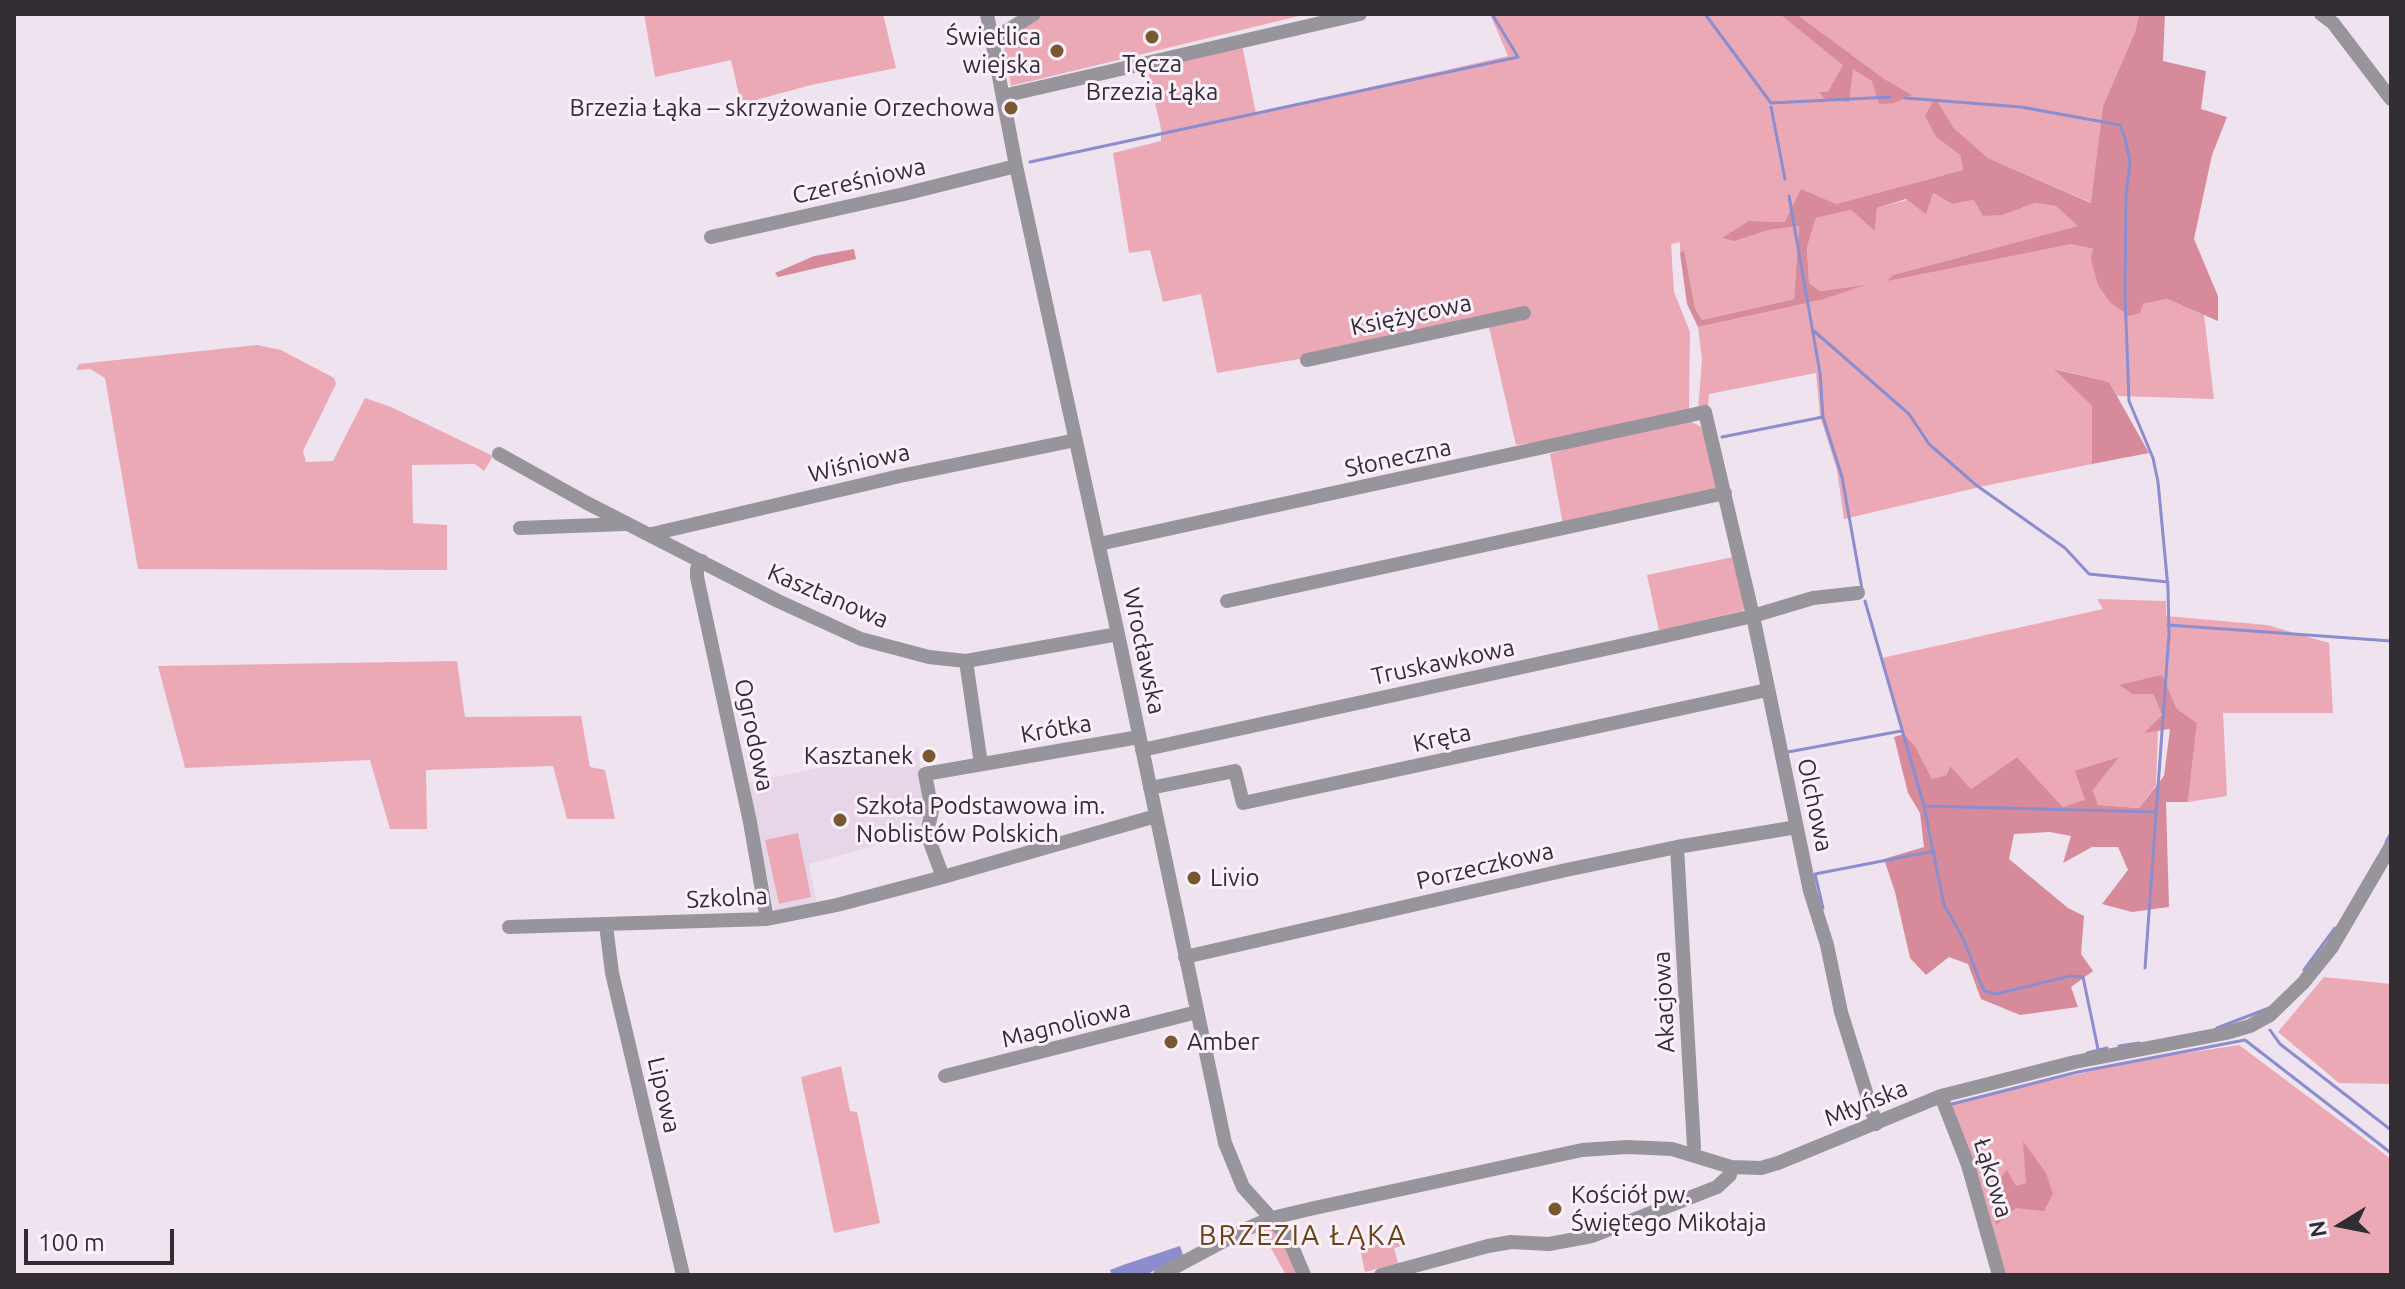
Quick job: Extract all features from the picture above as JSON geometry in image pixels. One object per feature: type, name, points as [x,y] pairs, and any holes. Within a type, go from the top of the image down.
[{"type":"street","name":"Wrocławska","points":[[987,14],[1016,166],[1099,544],[1213,1095],[1228,1154],[1250,1197],[1292,1243],[1304,1275]]},
{"type":"street","points":[[992,40],[1034,14]]},
{"type":"street","points":[[1003,96],[1331,17],[1360,14]]},
{"type":"street","points":[[2321,14],[2333,23],[2391,99]]},
{"type":"street","name":"Czereśniowa","points":[[711,237],[1016,166]]},
{"type":"street","name":"Księżycowa","points":[[1307,360],[1524,313]]},
{"type":"street","name":"Olchowa","points":[[1705,412],[1841,1012],[1876,1124]]},
{"type":"street","name":"Słoneczna","points":[[1099,544],[1705,412]]},
{"type":"street","name":"Wiśniowa","points":[[652,534],[900,476],[1076,440]]},
{"type":"street","name":"Kasztanowa","points":[[499,454],[778,601],[861,639],[929,657],[966,661],[1118,634]]},
{"type":"street","points":[[1227,601],[1725,493]]},
{"type":"street","points":[[520,528],[630,523]]},
{"type":"street","name":"Ogrodowa","points":[[702,561],[697,577],[750,822],[767,919]]},
{"type":"street","name":"Truskawkowa","points":[[1140,743],[1753,616],[1813,598],[1858,593]]},
{"type":"street","points":[[966,661],[981,764]]},
{"type":"street","name":"Kręta","points":[[1150,788],[1235,771],[1243,803],[1767,690]]},
{"type":"street","name":"Krótka","points":[[943,877],[927,834],[932,810],[925,774],[1140,743]]},
{"type":"street","name":"Szkolna","points":[[509,927],[767,919],[837,905],[943,877],[1156,816]]},
{"type":"street","name":"Porzeczkowa","points":[[1185,957],[1677,847],[1797,827]]},
{"type":"street","name":"Młyńska","points":[[1272,1218],[1582,1150],[1627,1147],[1672,1149],[1748,1169],[1778,1163],[1941,1096],[2075,1062],[2250,1026],[2270,1015],[2303,983],[2332,947],[2391,846]]},
{"type":"street","name":"Akacjowa","points":[[1677,847],[1692,1155]]},
{"type":"street","name":"Lipowa","points":[[606,925],[612,973],[683,1275]]},
{"type":"street","name":"Magnoliowa","points":[[945,1076],[1069,1047],[1197,1012]]},
{"type":"street","name":"Łąkowa","points":[[1941,1096],[1968,1165],[1999,1275]]},
{"type":"street","points":[[1381,1275],[1488,1246],[1511,1242],[1563,1243],[1592,1236],[1717,1187],[1730,1175],[1731,1167]]},
{"type":"street","points":[[1160,1275],[1272,1218]]},
{"type":"shaded area","points":[[644,14],[883,14],[896,68],[811,85],[741,104],[731,60],[655,77]]},
{"type":"shaded area","points":[[1045,14],[1307,14],[1011,86],[1003,42]]},
{"type":"shaded area","points":[[1490,14],[2139,14],[2135,32],[2103,106],[2092,203],[1988,158],[1954,128],[1935,99],[1936,137],[1960,155],[1963,170],[1836,204],[1786,222],[1749,221],[1735,241],[1769,230],[1799,226],[1794,299],[1702,320],[1695,308],[1684,251],[1680,253],[1680,242],[1671,244],[1674,292],[1690,332],[1689,409],[1567,438],[1516,445],[1489,327],[1217,373],[1201,294],[1163,302],[1150,250],[1129,253],[1113,153],[1161,141],[1147,67],[1242,45],[1256,113],[1508,56]]},
{"type":"shaded area","points":[[1796,14],[1884,79],[1912,95],[1894,103],[1879,104],[1872,81],[1853,69],[1849,102],[1825,99],[1819,92],[1828,92],[1843,65],[1781,15]]},
{"type":"shaded area","points":[[2139,14],[2165,14],[2163,61],[2206,71],[2201,109],[2227,117],[2212,155],[2194,239],[2218,296],[2218,321],[2167,299],[2143,304],[2140,313],[2129,316],[2110,302],[2098,285],[2091,259],[2093,249],[2071,244],[1887,281],[1893,275],[2078,226],[2056,206],[2035,203],[2002,215],[1983,216],[1974,200],[1952,204],[1933,193],[1926,214],[1906,199],[1877,208],[1875,231],[1851,210],[1816,218],[1807,247],[1809,283],[1820,291],[1865,285],[1821,300],[1698,327],[1687,304],[1680,253],[1684,250],[1695,308],[1702,320],[1794,299],[1799,226],[1769,230],[1735,241],[1722,238],[1749,221],[1785,222],[1801,189],[1836,204],[1963,170],[1960,155],[1936,137],[1925,116],[1935,98],[1954,128],[1988,158],[2091,203],[2103,106],[2135,32]]},
{"type":"shaded area","points":[[1933,193],[1952,204],[1974,200],[2022,208],[2035,203],[2056,206],[2079,226],[1893,275],[2071,244],[2093,249],[2143,304],[2167,299],[2204,315],[2214,399],[2117,396],[2109,382],[2056,369],[2092,406],[2092,464],[1844,519],[1837,470],[1820,416],[1816,373],[1709,394],[1708,407],[1698,410],[1702,360],[1698,327],[1821,300],[1859,286],[1820,291],[1809,283],[1807,247],[1816,218],[1851,210],[1875,230],[1877,208]]},
{"type":"shaded area","points":[[854,249],[856,259],[778,277],[775,273],[814,256]]},
{"type":"shaded area","points":[[257,345],[281,350],[334,378],[336,384],[303,451],[306,462],[333,461],[365,398],[391,407],[493,456],[484,471],[475,464],[412,465],[413,523],[447,525],[447,570],[138,569],[105,378],[90,369],[76,370],[79,364]]},
{"type":"shaded area","points":[[2054,369],[2109,382],[2149,453],[2092,464],[2092,406]]},
{"type":"shaded area","points":[[1689,421],[1707,434],[1717,486],[1712,492],[1563,525],[1550,454]]},
{"type":"shaded area","points":[[1733,557],[1745,608],[1742,611],[1659,631],[1647,575]]},
{"type":"shaded area","points":[[2097,599],[2166,601],[2166,616],[2267,625],[2329,643],[2333,713],[2223,713],[2227,796],[2188,802],[2197,723],[2177,709],[2162,675],[2133,694],[2153,694],[2162,715],[2146,732],[2158,730],[2156,785],[2139,808],[2098,805],[2093,790],[2085,801],[2063,807],[2017,757],[1971,789],[1949,767],[1946,775],[1932,779],[1915,746],[1904,734],[1882,658],[2103,609]]},
{"type":"shaded area","points":[[457,661],[465,717],[581,716],[590,767],[605,770],[615,819],[567,819],[553,766],[426,770],[427,829],[390,829],[370,760],[185,768],[158,666]]},
{"type":"shaded area","points":[[2162,675],[2177,709],[2197,723],[2188,802],[2166,802],[2169,907],[2132,912],[2102,904],[2128,870],[2118,847],[2092,847],[2063,863],[2071,836],[2050,832],[2014,834],[2009,859],[2068,908],[2084,916],[2081,954],[2093,971],[2071,987],[2078,1007],[2020,1015],[1981,999],[1968,964],[1949,957],[1926,975],[1910,958],[1884,859],[1924,847],[1920,813],[1908,793],[1894,737],[1904,734],[1915,746],[1932,779],[1946,775],[1950,766],[1971,789],[2017,757],[2063,807],[2085,800],[2075,771],[2119,757],[2093,790],[2098,805],[2139,808],[2164,776],[2170,729],[2144,733],[2162,715],[2153,694],[2133,694],[2119,685]]},
{"type":"shaded area","name":"Szkoła Podstawowa im. Noblistów Polskich","points":[[917,747],[927,807],[921,833],[809,864],[817,905],[775,913],[747,783]]},
{"type":"shaded area","points":[[798,833],[811,897],[779,904],[765,840]]},
{"type":"shaded area","points":[[2324,977],[2391,984],[2391,1084],[2339,1083],[2278,1032]]},
{"type":"shaded area","points":[[2239,1045],[2391,1159],[2391,1275],[2006,1275],[1973,1162],[1951,1103],[2140,1060]]},
{"type":"shaded area","points":[[841,1066],[850,1111],[857,1112],[880,1223],[834,1233],[801,1077]]},
{"type":"shaded area","points":[[2023,1141],[2046,1173],[2053,1194],[2044,1211],[2016,1208],[1996,1225],[1991,1188],[2007,1170],[2016,1186],[2026,1183]]},
{"type":"shaded area","points":[[1269,1226],[1282,1236],[1298,1275],[1283,1275],[1285,1273],[1268,1243],[1262,1246],[1257,1241],[1255,1233],[1259,1227]]},
{"type":"shaded area","points":[[1402,1239],[1403,1246],[1394,1248],[1398,1263],[1365,1272],[1360,1249]]},
{"type":"water","points":[[1180,1246],[1183,1255],[1146,1275],[1112,1275],[1110,1270],[1123,1265]]},
{"type":"waterway","points":[[1030,162],[1518,57],[1492,14]]},
{"type":"waterway","points":[[1705,14],[1771,103],[1890,97]]},
{"type":"waterway","points":[[1905,98],[2021,107],[2120,125],[2125,138],[2130,162],[2126,195],[2125,293],[2129,401],[2153,458],[2168,588],[2169,634],[2145,968]]},
{"type":"waterway","points":[[1771,107],[1785,179]]},
{"type":"waterway","points":[[1789,196],[1820,373],[1823,417],[1842,477],[1862,589]]},
{"type":"waterway","points":[[1814,331],[1909,414],[1929,444],[1976,485],[2065,548],[2089,574],[2168,582]]},
{"type":"waterway","points":[[1722,437],[1823,417]]},
{"type":"waterway","points":[[1865,601],[1924,806],[1944,905],[1963,938],[1981,984],[1985,991],[1996,994],[2070,976],[2083,977],[2098,1049]]},
{"type":"waterway","points":[[2168,625],[2391,641]]},
{"type":"waterway","points":[[1788,752],[1901,731]]},
{"type":"waterway","points":[[1924,806],[2156,812]]},
{"type":"waterway","points":[[2386,842],[2391,833]]},
{"type":"waterway","points":[[1823,908],[1815,874],[1934,851]]},
{"type":"waterway","points":[[2304,970],[2335,928]]},
{"type":"waterway","points":[[2217,1028],[2269,1008]]},
{"type":"waterway","points":[[2270,1030],[2280,1044],[2391,1130]]},
{"type":"waterway","points":[[1952,1104],[2078,1072],[2245,1040],[2391,1153]]},
{"type":"waterway","points":[[2119,1046],[2139,1043]]},
{"type":"waterway","points":[[2087,1053],[2107,1048]]},
{"type":"place","name":"Tęcza Brzezia Łąka","points":[[1152,37]]},
{"type":"place","name":"Świetlica wiejska","points":[[1057,51]]},
{"type":"place","name":"Brzezia Łąka – skrzyżowanie Orzechowa","points":[[1011,108]]},
{"type":"place","name":"Kasztanek","points":[[929,756]]},
{"type":"place","name":"Szkoła Podstawowa im. Noblistów Polskich","points":[[840,820]]},
{"type":"place","name":"Livio","points":[[1194,878]]},
{"type":"place","name":"Amber","points":[[1171,1042]]},
{"type":"place","name":"Kościół pw. Świętego Mikołaja","points":[[1555,1209]]},
{"type":"district","name":"BRZEZIA ŁĄKA","points":[[1303,1236]]}]
